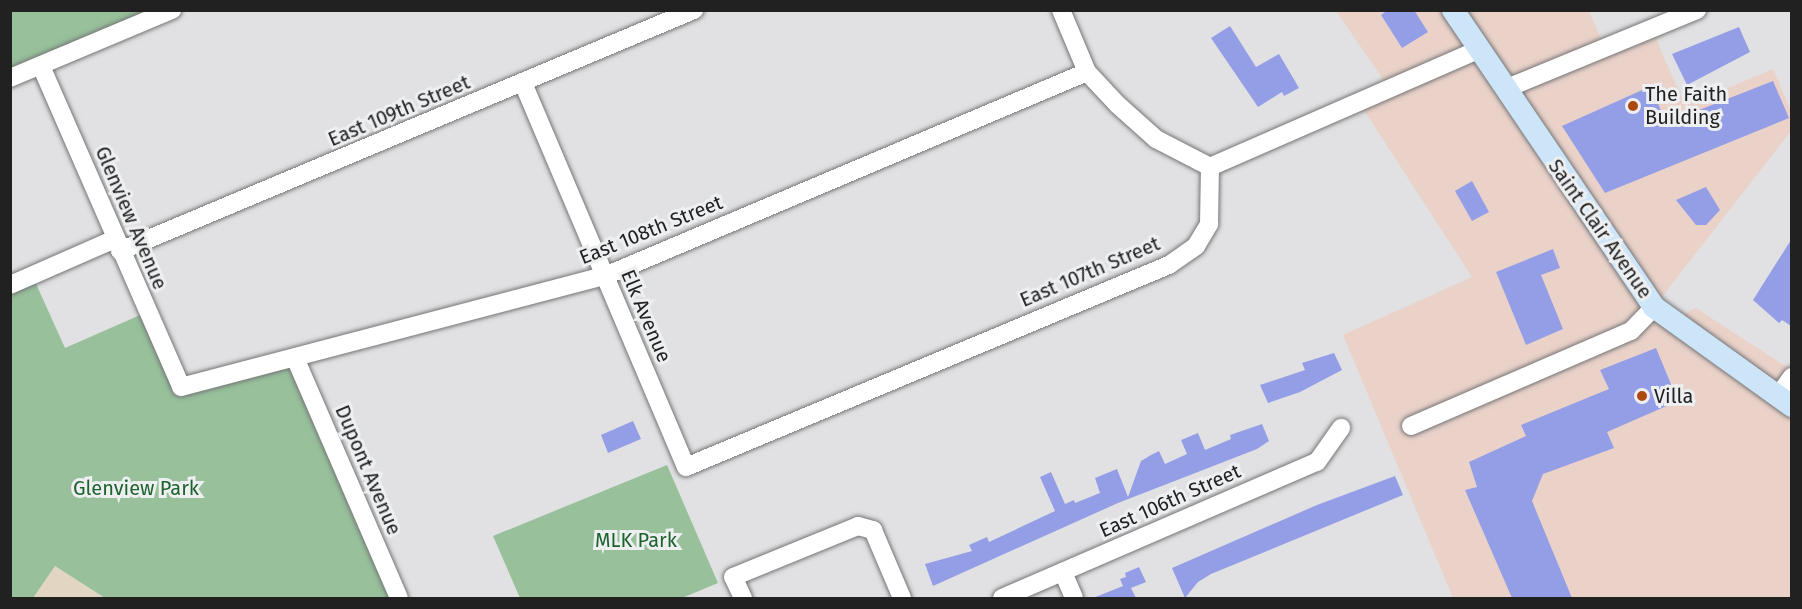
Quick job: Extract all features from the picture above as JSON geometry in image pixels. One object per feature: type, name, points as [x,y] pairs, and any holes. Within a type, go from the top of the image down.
[{"type":"main road","name":"Saint Clair Avenue","points":[[1453,10],[1654,307],[1785,401]]},
{"type":"street","points":[[10,78],[172,10]]},
{"type":"street","name":"East 109th Street","points":[[10,285],[117,245],[523,83],[694,10]]},
{"type":"street","points":[[1061,10],[1087,72],[1156,139],[1210,167],[1478,50]]},
{"type":"street","points":[[1505,89],[1697,10]]},
{"type":"street","name":"Glenview Avenue","points":[[42,66],[117,245],[181,387]]},
{"type":"street","name":"East 108th Street","points":[[181,387],[296,360],[605,276],[1087,72]]},
{"type":"street","name":"Elk Avenue","points":[[523,83],[686,467]]},
{"type":"street","name":"East 107th Street","points":[[686,467],[1168,265],[1196,246],[1209,224],[1210,167]]},
{"type":"street","points":[[1411,426],[1631,330],[1654,307]]},
{"type":"street","name":"Dupont Avenue","points":[[296,360],[399,598]]},
{"type":"street","points":[[1785,401],[1791,377]]},
{"type":"street","name":"East 106th Street","points":[[1002,598],[1317,462],[1341,428]]},
{"type":"street","points":[[743,598],[734,577],[858,526],[873,530],[902,598]]},
{"type":"street","points":[[1063,572],[1074,598]]},
{"type":"shaded area","points":[[1336,11],[1589,11],[1605,48],[1652,29],[1685,106],[1773,69],[1791,111],[1791,131],[1654,307],[1672,320],[1696,308],[1791,370],[1791,598],[1453,598],[1343,335],[1472,277],[1358,101],[1389,88]]},
{"type":"shaded area","points":[[55,566],[105,598],[33,598]]},
{"type":"green space","points":[[11,11],[172,11],[11,77]]},
{"type":"green space","name":"Glenview Park","points":[[32,275],[65,348],[147,312],[182,388],[296,360],[399,598],[105,598],[55,566],[33,598],[11,598],[10,285]]},
{"type":"green space","name":"MLK Park","points":[[667,465],[718,583],[682,598],[520,598],[493,536]]},
{"type":"building","points":[[1388,10],[1414,10],[1428,32],[1402,48],[1381,15]]},
{"type":"building","points":[[1230,26],[1256,67],[1279,54],[1299,88],[1284,96],[1282,92],[1258,107],[1211,38]]},
{"type":"building","points":[[1739,27],[1750,52],[1687,85],[1672,54]]},
{"type":"building","points":[[1773,81],[1789,118],[1605,193],[1562,126],[1651,86],[1666,123]]},
{"type":"building","points":[[1472,181],[1489,212],[1472,221],[1455,191]]},
{"type":"building","points":[[1706,187],[1720,210],[1706,225],[1696,225],[1676,200]]},
{"type":"building","points":[[1791,240],[1791,326],[1782,320],[1779,323],[1753,300]]},
{"type":"building","points":[[1553,249],[1560,268],[1541,275],[1563,329],[1526,345],[1496,272]]},
{"type":"building","points":[[1656,348],[1678,401],[1607,432],[1614,448],[1543,474],[1532,501],[1572,598],[1512,598],[1465,490],[1477,487],[1469,462],[1526,436],[1521,425],[1609,389],[1600,370]]},
{"type":"building","points":[[1334,353],[1342,370],[1300,392],[1268,403],[1260,385],[1305,370],[1302,363]]},
{"type":"building","points":[[633,421],[641,439],[608,453],[601,435]]},
{"type":"building","points":[[1262,424],[1269,441],[1257,449],[1118,503],[933,586],[925,564],[972,551],[969,545],[987,537],[989,542],[1055,511],[1040,477],[1051,472],[1065,504],[1074,500],[1075,503],[1100,493],[1095,478],[1117,469],[1128,497],[1141,461],[1151,455],[1159,451],[1165,464],[1187,454],[1181,440],[1198,433],[1205,450],[1231,439],[1230,435]]},
{"type":"building","points":[[1395,476],[1403,495],[1211,574],[1198,582],[1185,598],[1172,568],[1317,505]]},
{"type":"building","points":[[1139,567],[1146,582],[1131,588],[1136,598],[1093,598],[1123,586],[1120,579],[1126,577],[1125,573]]},
{"type":"place","name":"The Faith Building","points":[[1633,106]]},
{"type":"place","name":"Villa","points":[[1642,396]]}]
